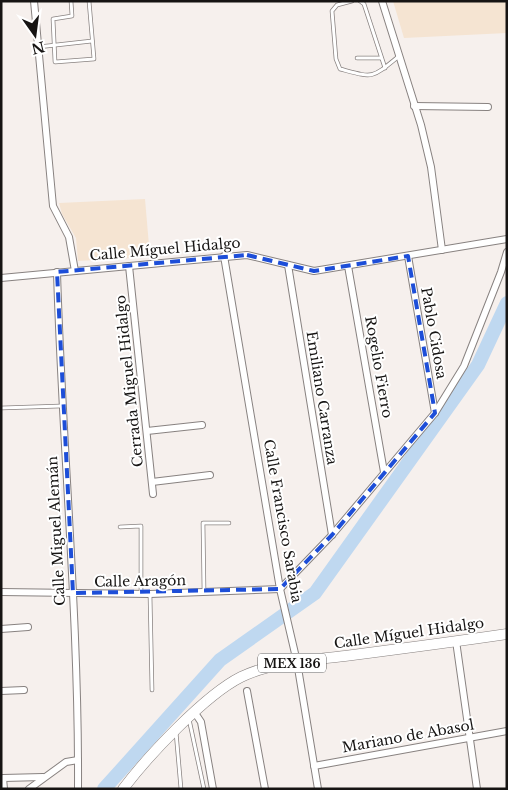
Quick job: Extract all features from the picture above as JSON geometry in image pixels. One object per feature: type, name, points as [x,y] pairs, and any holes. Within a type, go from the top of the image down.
[{"type":"main road","name":"Calle Míguel Hidalgo","points":[[123,789],[137,771],[176,730],[229,684],[242,676],[297,662],[507,634]]},
{"type":"street","points":[[34,1],[53,206],[69,237],[75,271]]},
{"type":"street","points":[[382,1],[431,167],[442,250]]},
{"type":"street","points":[[414,106],[488,107]]},
{"type":"street","name":"Calle Míguel Hidalgo","points":[[1,278],[247,255],[314,271],[507,239]]},
{"type":"street","points":[[280,589],[332,535],[435,413],[464,366],[507,252]]},
{"type":"street","name":"Calle Francisco Sarabia","points":[[224,256],[280,589],[289,620],[297,662],[318,789]]},
{"type":"street","name":"Pablo Cidosa","points":[[408,256],[435,413]]},
{"type":"street","name":"Emiliano Carranza","points":[[288,264],[332,535]]},
{"type":"street","name":"Cerrada Miguel Hidalgo","points":[[129,266],[153,494]]},
{"type":"street","name":"Rogelio Fierro","points":[[348,266],[384,472]]},
{"type":"street","name":"Calle Miguel Alemán","points":[[57,272],[61,406],[73,593],[78,789]]},
{"type":"street","points":[[147,431],[202,425]]},
{"type":"street","points":[[152,482],[210,475]]},
{"type":"street","name":"Calle Aragón","points":[[1,592],[150,594],[280,589]]},
{"type":"street","points":[[1,629],[28,627]]},
{"type":"street","points":[[456,641],[477,789]]},
{"type":"street","points":[[1,691],[24,690]]},
{"type":"street","points":[[247,692],[265,789]]},
{"type":"street","points":[[192,715],[201,722],[213,789]]},
{"type":"street","name":"Mariano de Abasol","points":[[314,766],[507,730]]},
{"type":"street","points":[[29,789],[66,762],[78,760]]},
{"type":"street","points":[[4,789],[3,778],[43,777]]},
{"type":"lane","points":[[71,1],[72,16],[53,19],[55,62],[94,59],[89,1]]},
{"type":"lane","points":[[352,1],[337,5],[332,11],[336,59],[340,69],[368,76],[385,68],[399,56]]},
{"type":"lane","points":[[360,1],[364,4],[385,68]]},
{"type":"lane","points":[[38,47],[92,41]]},
{"type":"lane","points":[[357,58],[381,58]]},
{"type":"lane","points":[[1,408],[61,406]]},
{"type":"lane","points":[[204,592],[203,523],[230,523]]},
{"type":"lane","points":[[120,527],[140,526],[141,594]]},
{"type":"lane","points":[[150,594],[152,690]]},
{"type":"lane","points":[[192,715],[204,789]]},
{"type":"lane","points":[[176,730],[181,789]]},
{"type":"highlighted area","points":[[247,255],[314,271],[408,256],[435,413],[332,535],[280,589],[73,593],[57,272]]},
{"type":"shaded area","points":[[393,1],[507,1],[507,33],[404,38]]},
{"type":"shaded area","points":[[145,199],[150,257],[78,261],[76,238],[62,214],[59,203]]},
{"type":"waterway","points":[[104,789],[220,660],[315,593],[478,365],[507,303]]}]
